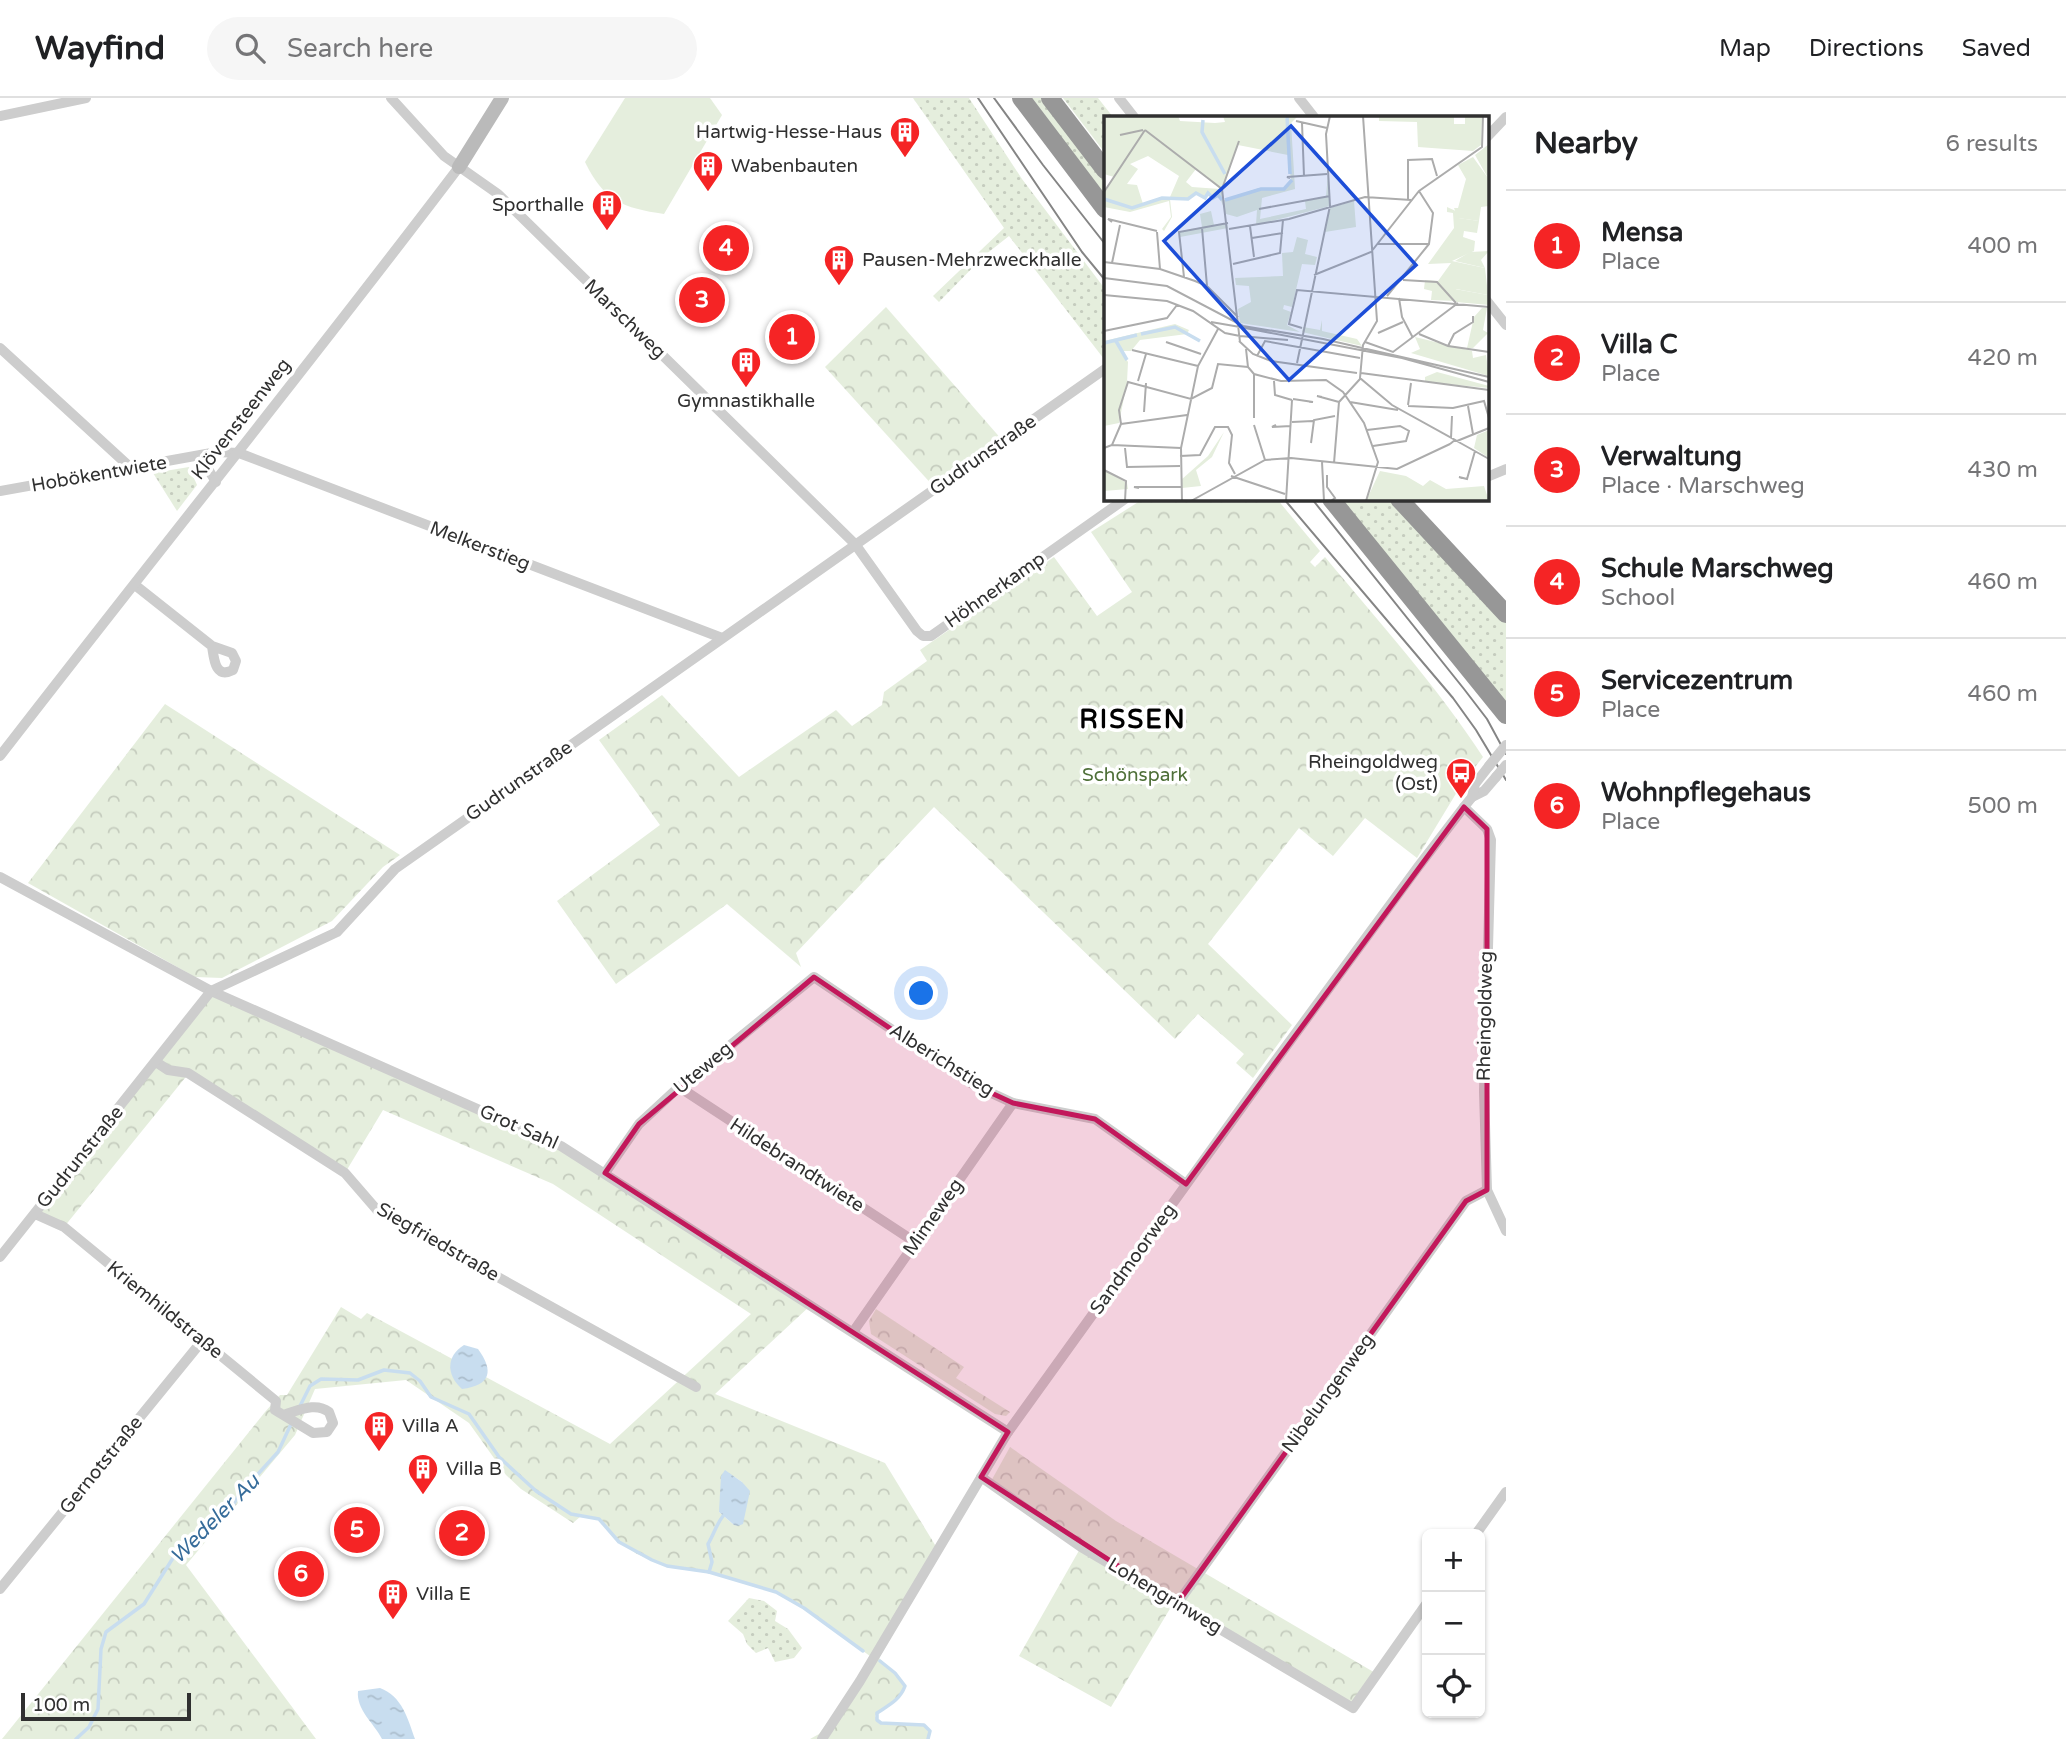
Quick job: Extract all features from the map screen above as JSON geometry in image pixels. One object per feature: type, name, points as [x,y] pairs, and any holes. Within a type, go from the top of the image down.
[{"type":"highway","points":[[1021,98],[1104,208]]},
{"type":"highway","points":[[1050,98],[1104,169]]},
{"type":"highway","points":[[1332,500],[1506,715]]},
{"type":"highway","points":[[1400,500],[1506,614]]},
{"type":"street","points":[[0,116],[86,98]]},
{"type":"street","name":"Marschweg","points":[[391,98],[444,156],[498,194],[855,544]]},
{"type":"street","name":"Klövensteenweg","points":[[0,756],[239,453],[459,167],[502,98]]},
{"type":"street","points":[[1119,98],[1133,116]]},
{"type":"street","points":[[1299,98],[1313,116]]},
{"type":"street","points":[[1489,135],[1506,117]]},
{"type":"street","points":[[1489,304],[1506,325]]},
{"type":"street","points":[[0,348],[131,468]]},
{"type":"street","name":"Gudrunstraße","points":[[0,1257],[211,991],[337,932],[395,869],[1104,370]]},
{"type":"street","name":"Hobökentwiete","points":[[0,491],[217,452],[239,453]]},
{"type":"street","name":"Melkerstieg","points":[[239,453],[722,638]]},
{"type":"street","points":[[200,456],[216,482]]},
{"type":"street","points":[[1489,476],[1506,468]]},
{"type":"street","name":"Höhnerkamp","points":[[855,544],[917,631],[923,636],[931,636],[1124,500]]},
{"type":"street","points":[[135,584],[212,646]]},
{"type":"street","name":"Sandmoorweg","points":[[1472,797],[1475,784],[1506,745]]},
{"type":"street","name":"Sandmoorweg","points":[[821,1739],[873,1659],[1007,1432],[1418,867],[1472,797],[1484,791],[1506,765]]},
{"type":"street","name":"Rheingoldweg","points":[[1464,807],[1487,828],[1491,840],[1484,1091],[1487,1190],[1506,1231]]},
{"type":"street","name":"Grot Sahl","points":[[0,877],[211,991],[561,1146],[1007,1432]]},
{"type":"street","name":"Alberichstieg","points":[[814,977],[974,1085],[1013,1103],[1095,1119],[1186,1184]]},
{"type":"street","name":"Uteweg","points":[[605,1173],[639,1124],[679,1087],[814,977]]},
{"type":"street","name":"Siegfriedstraße","points":[[156,1062],[169,1070],[188,1073],[345,1173],[377,1210],[696,1387]]},
{"type":"street","name":"Hildebrandtwiete","points":[[679,1087],[915,1242]]},
{"type":"street","name":"Mimeweg","points":[[853,1332],[1013,1103]]},
{"type":"street","name":"Nibelungenweg","points":[[1177,1604],[1466,1201],[1487,1190]]},
{"type":"street","name":"Kriemhildstraße","points":[[35,1214],[64,1227],[276,1401],[275,1410],[318,1434],[325,1434],[332,1427],[330,1412],[321,1407],[308,1407],[286,1414]]},
{"type":"street","name":"Gernotstraße","points":[[0,1589],[202,1341]]},
{"type":"street","name":"Lohengrinweg","points":[[981,1477],[1081,1547],[1353,1708],[1422,1610]]},
{"type":"street","points":[[1480,1529],[1506,1492]]},
{"type":"highlighted area","points":[[1464,807],[1487,829],[1487,1190],[1466,1201],[1177,1604],[981,1477],[1008,1432],[605,1173],[639,1124],[814,977],[974,1085],[1013,1103],[1095,1119],[1186,1184]]},
{"type":"green space","points":[[625,98],[710,98],[722,115],[664,214],[637,209],[616,200],[600,186],[585,162]]},
{"type":"green space","points":[[913,98],[969,98],[1022,179],[1104,288],[1104,359],[1009,236],[985,255],[939,302],[933,296],[1004,228]]},
{"type":"green space","points":[[1032,98],[1043,98],[1104,177],[1104,196]]},
{"type":"green space","points":[[1063,98],[1098,98],[1112,116],[1104,116],[1104,152]]},
{"type":"green space","points":[[886,307],[1003,441],[935,488],[825,367]]},
{"type":"green space","points":[[189,467],[197,485],[177,511],[153,473]]},
{"type":"green space","name":"Schönspark","points":[[1141,500],[1278,500],[1320,551],[1310,562],[1315,567],[1325,557],[1427,680],[1483,757],[1463,782],[1417,858],[1365,818],[1333,856],[1299,828],[1208,944],[1292,1025],[1253,1078],[1236,1063],[1244,1054],[1198,1014],[1175,1039],[934,807],[796,953],[801,967],[727,904],[616,984],[557,901],[660,825],[599,740],[662,695],[739,777],[836,710],[852,726],[882,705],[884,692],[927,661],[920,650],[1054,557],[1097,616],[1132,592],[1091,532]]},
{"type":"green space","points":[[1341,500],[1391,500],[1506,623],[1506,706]]},
{"type":"green space","points":[[165,704],[400,855],[383,867],[332,921],[222,978],[195,977],[28,883]]},
{"type":"green space","points":[[211,991],[561,1146],[811,1305],[715,1394],[885,1463],[940,1553],[879,1658],[905,1686],[896,1699],[875,1716],[881,1723],[924,1725],[930,1731],[928,1739],[810,1739],[819,1734],[874,1659],[804,1608],[776,1592],[711,1573],[667,1566],[637,1554],[619,1542],[599,1519],[581,1516],[573,1523],[521,1489],[506,1475],[469,1423],[406,1380],[315,1389],[295,1435],[186,1565],[316,1739],[2,1739],[265,1412],[280,1395],[287,1395],[341,1307],[361,1319],[367,1313],[610,1444],[751,1314],[553,1184],[383,1110],[345,1173],[189,1073],[64,1227],[35,1214]],"holes":[[[732,1475],[742,1482],[734,1525],[719,1512]]]},
{"type":"green space","points":[[876,1309],[964,1367],[956,1378],[1010,1412],[1006,1416],[995,1414],[871,1334],[869,1321]]},
{"type":"green space","points":[[1010,1447],[1116,1521],[1377,1674],[1353,1708],[1174,1602],[1111,1707],[1019,1656],[1081,1547],[990,1483]]},
{"type":"green space","points":[[749,1598],[764,1601],[777,1611],[775,1621],[788,1629],[802,1648],[794,1658],[775,1662],[768,1648],[756,1653],[747,1644],[743,1634],[728,1621]]},
{"type":"water","points":[[464,1345],[478,1349],[488,1370],[487,1376],[479,1384],[462,1389],[453,1378],[450,1366],[458,1349]]},
{"type":"water","points":[[725,1470],[750,1491],[743,1524],[738,1526],[719,1512],[721,1476]]},
{"type":"water","points":[[380,1688],[399,1702],[415,1739],[382,1739],[366,1716],[358,1698],[358,1691]]},
{"type":"waterway","name":"Wedeler Au","points":[[300,1406],[310,1386],[321,1379],[358,1380],[384,1370],[410,1373],[420,1381],[431,1397],[469,1414],[499,1457],[536,1491],[571,1514],[599,1519],[619,1542],[667,1566],[709,1572],[776,1592],[804,1608],[863,1651]]},
{"type":"waterway","name":"Wedeler Au","points":[[76,1739],[89,1727],[98,1709],[101,1649],[106,1632],[144,1604],[173,1558],[230,1510],[239,1495],[278,1452],[292,1422]]},
{"type":"waterway","points":[[709,1572],[712,1562],[708,1544],[723,1516]]},
{"type":"waterway","name":"Wedeler Au","points":[[880,1661],[895,1673],[905,1686],[897,1699],[877,1713],[877,1720],[881,1723],[924,1725],[930,1731],[928,1739]]},
{"type":"tram line","points":[[978,98],[1082,252],[1104,279]]},
{"type":"tram line","points":[[994,98],[1104,243]]},
{"type":"tram line","points":[[1285,500],[1453,698],[1506,780]]},
{"type":"tram line","points":[[1313,500],[1487,719],[1506,754]]},
{"type":"place","name":"Hartwig-Hesse-Haus","points":[[905,159]]},
{"type":"place","name":"Wabenbauten","points":[[708,193]]},
{"type":"place","name":"Sporthalle","points":[[607,232]]},
{"type":"place","name":"Schule Marschweg","points":[[726,248]]},
{"type":"place","name":"Pausen-Mehrzweckhalle","points":[[839,287]]},
{"type":"place","name":"Verwaltung","points":[[702,300]]},
{"type":"place","name":"Mensa","points":[[792,337]]},
{"type":"place","name":"Gymnastikhalle","points":[[746,389]]},
{"type":"place","name":"Rheingoldweg (Ost)","points":[[1461,800]]},
{"type":"place","name":"Villa A","points":[[379,1453]]},
{"type":"place","name":"Villa B","points":[[423,1496]]},
{"type":"place","name":"Servicezentrum","points":[[357,1530]]},
{"type":"place","name":"Villa C","points":[[462,1533]]},
{"type":"place","name":"Wohnpflegehaus","points":[[301,1574]]},
{"type":"place","name":"Villa E","points":[[393,1621]]},
{"type":"district","name":"RISSEN","points":[[1133,719]]}]
